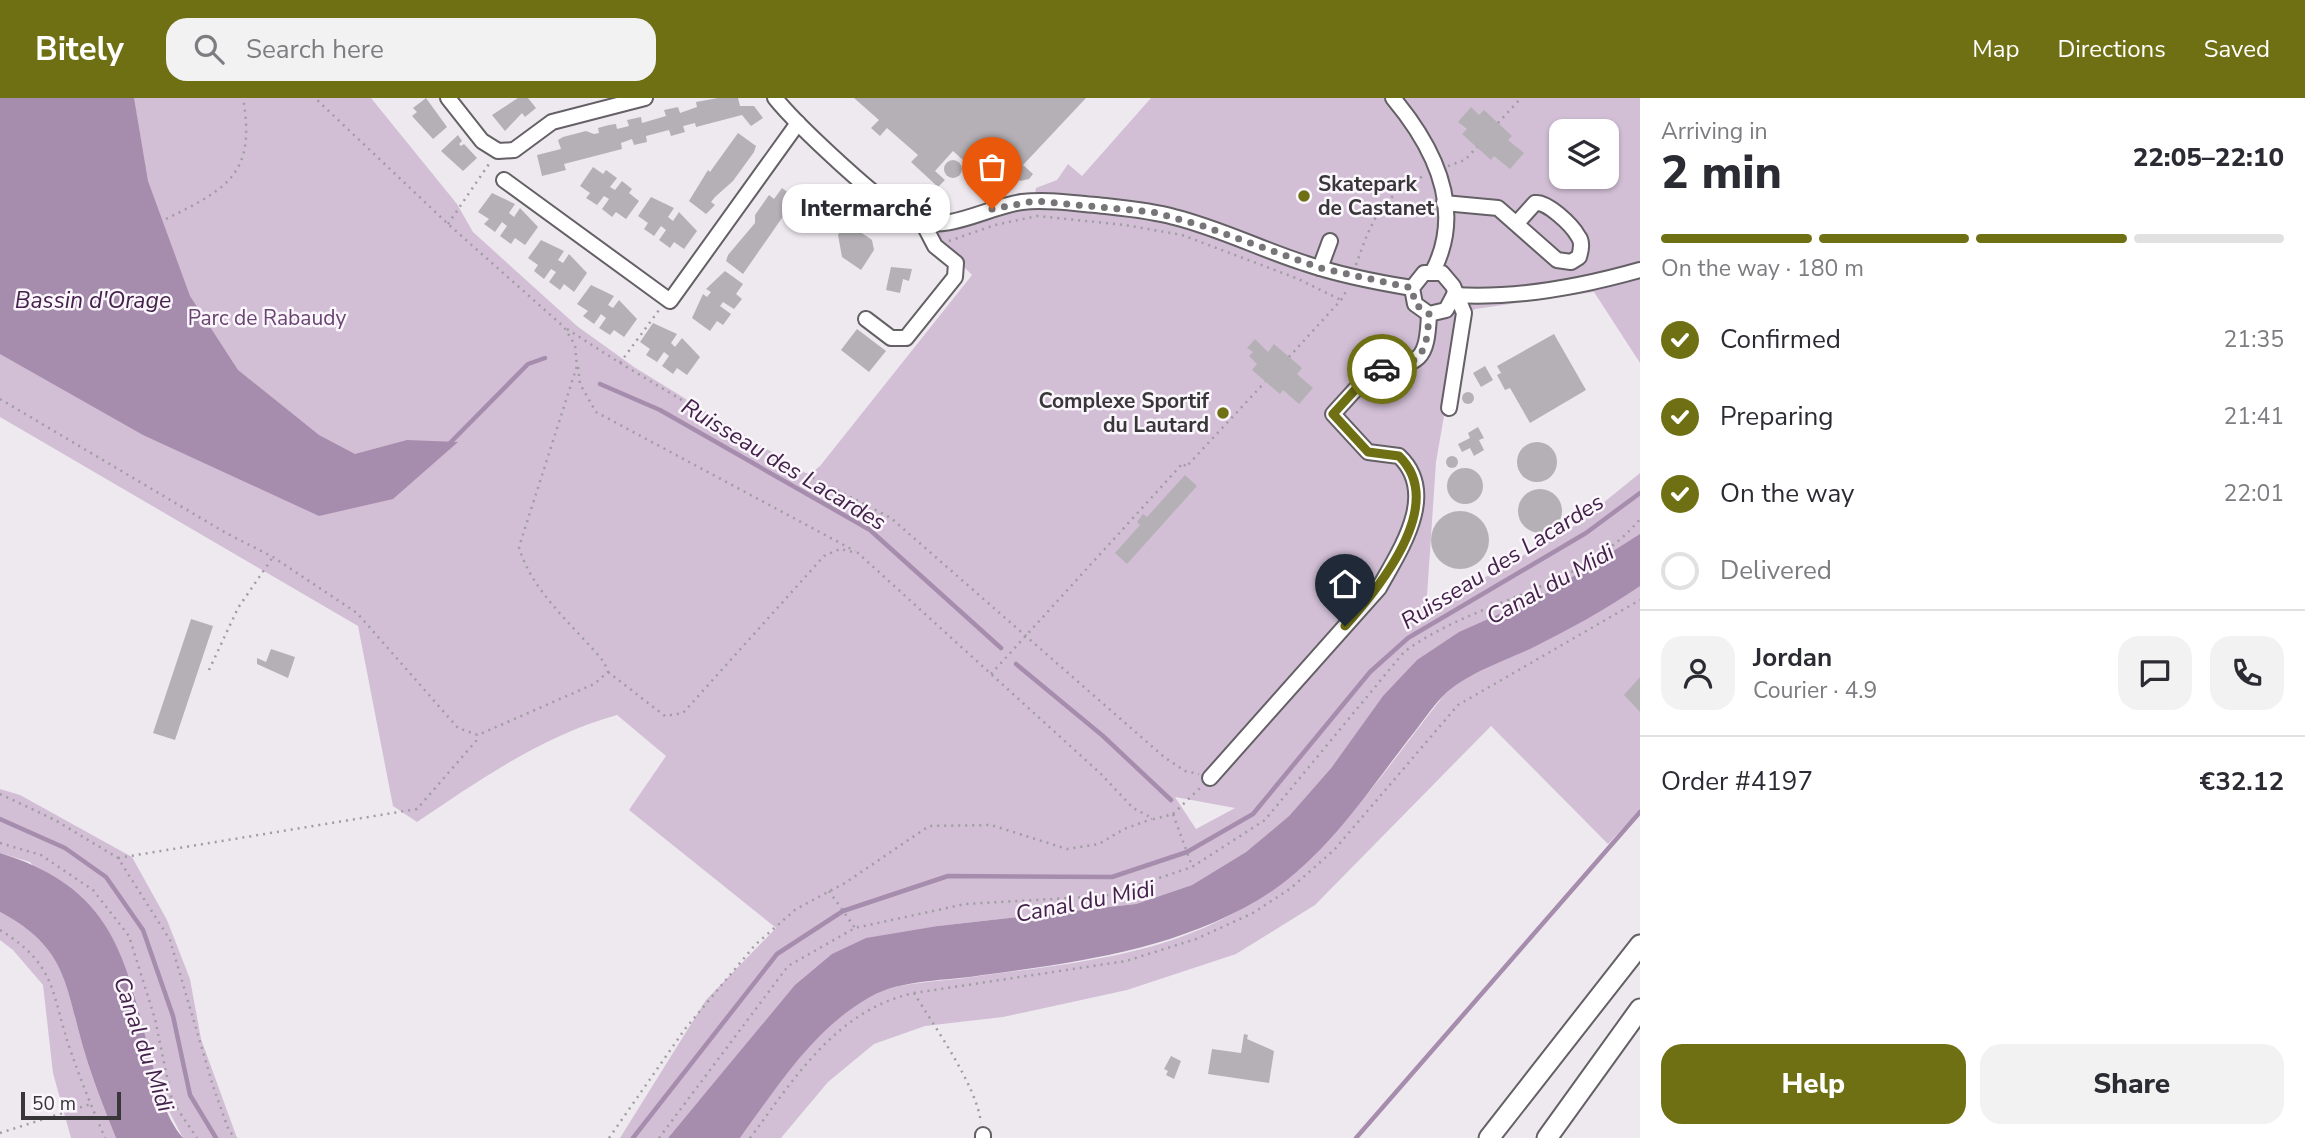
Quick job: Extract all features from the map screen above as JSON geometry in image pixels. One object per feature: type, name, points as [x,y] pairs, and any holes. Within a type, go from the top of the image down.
[{"type":"highway","points":[[1489,1138],[1640,945]]},
{"type":"highway","points":[[1547,1138],[1640,1010]]},
{"type":"street","points":[[448,98],[482,141],[498,151],[514,150],[552,122],[640,99]]},
{"type":"street","points":[[775,98],[798,123],[894,209],[923,223],[949,222],[1005,206],[1035,201],[1127,208],[1174,216],[1352,277],[1412,288]]},
{"type":"street","points":[[1393,98],[1418,127],[1438,170],[1444,203],[1443,252],[1433,271]]},
{"type":"street","points":[[504,180],[670,301],[798,123]]},
{"type":"street","points":[[1444,203],[1498,208],[1558,260],[1571,262],[1579,257],[1582,248],[1579,236],[1545,204],[1535,203],[1517,223]]},
{"type":"street","points":[[866,319],[891,338],[900,340],[910,334],[957,273],[956,263],[935,246],[923,223]]},
{"type":"street","points":[[1320,268],[1330,241]]},
{"type":"street","points":[[1454,295],[1511,295],[1560,288],[1640,270]]},
{"type":"street","points":[[1449,408],[1464,313],[1454,295],[1449,278],[1433,271],[1424,273],[1412,288],[1415,304],[1429,314],[1446,310],[1454,295]]},
{"type":"street","points":[[1210,778],[1379,588],[1397,555],[1413,520],[1417,493],[1411,470],[1399,456],[1368,452],[1333,414],[1374,369],[1403,367],[1419,358],[1427,345],[1429,314]]},
{"type":"path","points":[[166,219],[211,194],[238,168],[246,154],[249,137],[243,98]]},
{"type":"path","points":[[315,98],[448,224],[564,327],[802,472],[891,518],[1164,757],[1185,771],[1210,778]]},
{"type":"path","points":[[1498,123],[1521,98]]},
{"type":"path","points":[[1289,357],[1341,300],[1352,277],[1368,228],[1389,198],[1400,188],[1465,160],[1477,147]]},
{"type":"path","points":[[448,224],[498,151]]},
{"type":"path","points":[[935,246],[995,225],[1037,216],[1083,220],[1182,235],[1296,278],[1341,300]]},
{"type":"path","points":[[620,363],[667,299]]},
{"type":"path","points":[[564,327],[575,345],[580,384],[596,412],[858,553],[1101,774],[1133,808],[1154,819]]},
{"type":"path","points":[[577,366],[519,547],[523,563],[604,662],[608,672],[665,716],[683,713],[824,556],[839,549],[858,553]]},
{"type":"path","points":[[991,675],[1183,463],[1186,467],[1265,382]]},
{"type":"path","points":[[0,399],[226,533],[273,557],[357,613],[458,728],[478,735]]},
{"type":"path","points":[[659,1138],[788,966],[855,928],[965,904],[1105,896],[1192,867],[1265,820],[1404,652],[1432,632],[1560,579],[1616,545],[1640,519]]},
{"type":"path","points":[[209,670],[238,608],[273,557]]},
{"type":"path","points":[[751,1138],[800,1071],[838,1030],[867,1009],[914,993],[1126,961],[1196,939],[1254,912],[1313,871],[1334,850],[1458,705],[1640,600]]},
{"type":"path","points":[[118,858],[417,809],[478,735],[594,684],[608,672]]},
{"type":"path","points":[[609,1138],[685,1028],[755,945],[796,909],[845,883],[929,826],[991,825],[1067,849],[1098,844],[1124,829],[1173,814],[1210,778]]},
{"type":"path","points":[[0,794],[55,820],[118,858],[170,940],[213,1086],[229,1131],[236,1138]]},
{"type":"path","points":[[1173,814],[1192,867]]},
{"type":"path","points":[[0,843],[41,855],[93,890],[128,936],[155,1019],[172,1101],[197,1138]]},
{"type":"path","points":[[829,890],[855,928]]},
{"type":"path","points":[[0,930],[27,950],[54,988],[70,1049],[105,1138]]},
{"type":"path","points":[[914,993],[953,1057],[980,1111],[983,1136]]},
{"type":"path","points":[[0,1133],[91,1104]]},
{"type":"green space","name":"Parc de Rabaudy","points":[[0,98],[371,98],[457,204],[473,232],[577,326],[634,367],[809,475],[820,466],[972,275],[946,249],[936,233],[994,214],[1033,208],[1092,210],[1170,223],[1173,208],[1096,196],[1035,193],[1036,188],[1057,180],[1068,164],[1082,176],[1151,98],[1640,98],[1640,363],[1594,292],[1475,309],[1461,318],[1436,462],[1426,611],[1576,525],[1640,473],[1640,810],[1608,844],[1491,726],[1315,905],[1236,954],[1127,990],[1003,1017],[925,1026],[874,1044],[828,1082],[781,1138],[740,1138],[782,1078],[814,1039],[851,1007],[872,995],[906,985],[1058,965],[1150,947],[1208,926],[1246,906],[1280,882],[1340,826],[1444,695],[1464,682],[1332,767],[1289,816],[1246,852],[1192,885],[1136,904],[938,926],[698,1102],[668,1138],[620,1138],[706,1000],[776,928],[629,810],[666,756],[617,715],[563,735],[513,760],[417,822],[393,806],[358,626],[0,417]],"holes":[[[1175,797],[1235,808],[1196,829]]]},
{"type":"green space","points":[[0,789],[20,795],[132,857],[167,920],[190,979],[201,1039],[237,1138],[183,1138],[159,1092],[133,989],[30,862],[0,853]]},
{"type":"green space","points":[[0,912],[22,925],[38,939],[51,953],[60,969],[90,1070],[116,1138],[71,1138],[53,1073],[43,985],[13,950],[0,940]]},
{"type":"water","name":"Bassin d'Orage","points":[[0,98],[134,98],[148,181],[190,296],[238,370],[319,435],[355,454],[407,440],[458,442],[393,499],[319,516],[143,435],[0,354]]},
{"type":"water","points":[[1640,534],[1640,586],[1572,627],[1452,688],[1434,706],[1358,806],[1322,848],[1281,885],[1258,900],[1193,931],[1125,951],[1055,965],[910,984],[882,991],[850,1010],[814,1042],[740,1138],[668,1138],[795,985],[832,954],[866,938],[938,926],[1136,904],[1192,885],[1246,852],[1289,816],[1332,767],[1383,696],[1417,660],[1459,632],[1547,593]]},
{"type":"water","name":"Canal du Midi","points":[[0,853],[38,868],[68,885],[91,906],[108,930],[122,957],[132,988],[162,1100],[183,1138],[116,1138],[90,1070],[60,969],[51,953],[38,939],[22,925],[0,912]]},
{"type":"building","points":[[426,98],[447,127],[433,139],[412,116],[417,112],[413,108]]},
{"type":"building","points":[[518,98],[528,98],[536,108],[525,117],[522,113],[505,131],[492,115]]},
{"type":"building","points":[[738,98],[740,106],[754,106],[763,118],[751,126],[742,115],[696,127],[695,123],[683,126],[685,132],[671,136],[669,130],[646,136],[647,142],[634,145],[632,139],[621,143],[622,149],[564,164],[566,170],[542,176],[537,155],[561,149],[558,140],[563,137],[586,131],[599,133],[598,128],[609,125],[616,124],[617,129],[629,126],[627,120],[641,117],[642,123],[666,116],[664,110],[678,107],[680,113],[697,107],[696,102]]},
{"type":"building","points":[[854,98],[1086,98],[1023,165],[1033,174],[1029,179],[1020,181],[1014,175],[1003,187],[987,173],[983,178],[953,151],[935,171],[945,180],[938,187],[911,162],[918,155],[887,128],[880,136],[871,128],[879,120]]},
{"type":"building","points":[[1471,107],[1479,115],[1484,110],[1512,136],[1508,140],[1524,153],[1510,169],[1494,156],[1491,160],[1462,134],[1467,129],[1458,122]]},
{"type":"building","points":[[738,133],[756,146],[754,152],[733,181],[711,202],[715,205],[706,214],[689,201],[708,170],[710,172]]},
{"type":"building","points":[[458,135],[462,141],[459,144],[464,144],[477,158],[463,171],[441,151]]},
{"type":"building","points":[[949,160],[957,160],[962,169],[960,176],[949,178],[944,173],[944,165]]},
{"type":"building","points":[[593,167],[603,174],[606,170],[617,178],[610,187],[615,190],[622,181],[632,189],[629,193],[639,201],[626,219],[616,212],[612,217],[602,209],[609,199],[604,196],[597,205],[586,198],[590,193],[580,186]]},
{"type":"building","points":[[782,188],[798,200],[786,216],[784,215],[743,274],[726,261],[728,255],[755,223],[755,215],[769,195],[774,199]]},
{"type":"building","points":[[492,193],[515,204],[509,213],[514,217],[520,208],[538,227],[525,245],[515,238],[511,244],[500,236],[507,226],[502,222],[495,232],[484,224],[489,219],[478,212]]},
{"type":"building","points":[[651,197],[674,208],[668,217],[673,221],[679,212],[697,231],[684,249],[674,242],[670,248],[659,240],[666,230],[661,226],[654,236],[644,229],[648,223],[638,216]]},
{"type":"building","points":[[846,222],[872,240],[874,250],[861,270],[842,257],[838,235]]},
{"type":"building","points":[[541,240],[564,251],[558,260],[563,263],[569,254],[587,273],[574,292],[564,284],[560,290],[549,282],[556,272],[551,269],[544,279],[534,271],[538,265],[528,258]]},
{"type":"building","points":[[891,267],[912,269],[909,281],[903,279],[900,293],[886,290]]},
{"type":"building","points":[[725,271],[743,284],[736,294],[742,299],[734,309],[723,302],[720,306],[731,314],[723,325],[717,321],[710,331],[692,318],[703,294],[707,297],[711,292],[706,289]]},
{"type":"building","points":[[591,285],[614,296],[608,305],[613,308],[619,300],[637,319],[624,337],[614,330],[610,335],[599,328],[606,318],[601,314],[594,324],[583,316],[588,311],[577,304]]},
{"type":"building","points":[[653,323],[677,334],[671,343],[675,347],[682,338],[700,357],[687,375],[677,368],[673,374],[662,366],[669,356],[664,352],[657,362],[646,355],[650,349],[640,342]]},
{"type":"building","points":[[857,329],[886,351],[869,372],[841,350]]},
{"type":"building","points":[[1554,334],[1586,390],[1530,423],[1510,388],[1505,390],[1497,375],[1501,373],[1497,366]]},
{"type":"building","points":[[1255,339],[1268,352],[1274,344],[1302,368],[1297,374],[1313,388],[1299,404],[1283,390],[1280,394],[1252,370],[1257,364],[1249,356],[1253,352],[1247,348]]},
{"type":"building","points":[[1485,366],[1493,380],[1481,387],[1473,373]]},
{"type":"building","points":[[1463,393],[1473,393],[1473,403],[1463,403]]},
{"type":"building","points":[[1478,427],[1484,438],[1479,440],[1484,450],[1474,456],[1470,448],[1462,452],[1458,444],[1470,438],[1468,433]]},
{"type":"building","points":[[1537,442],[1551,448],[1557,462],[1551,476],[1537,482],[1523,476],[1517,462],[1523,448]]},
{"type":"building","points":[[1452,456],[1458,462],[1452,468],[1446,462]]},
{"type":"building","points":[[1465,468],[1478,473],[1483,486],[1478,499],[1465,504],[1452,499],[1447,486],[1452,473]]},
{"type":"building","points":[[1185,475],[1197,486],[1127,564],[1115,553],[1140,525],[1137,522],[1143,514],[1147,517]]},
{"type":"building","points":[[1540,489],[1556,495],[1562,511],[1556,527],[1540,533],[1524,527],[1518,511],[1524,495]]},
{"type":"building","points":[[1454,511],[1466,511],[1481,519],[1489,534],[1489,546],[1481,561],[1466,569],[1454,569],[1439,561],[1431,546],[1431,534],[1439,519]]},
{"type":"building","points":[[191,619],[213,626],[175,740],[153,733]]},
{"type":"building","points":[[271,649],[295,657],[288,678],[257,664],[257,658],[266,662]]},
{"type":"building","points":[[1640,677],[1640,712],[1624,695]]},
{"type":"building","points":[[1244,1034],[1248,1035],[1247,1039],[1274,1051],[1269,1083],[1208,1074],[1212,1049],[1241,1053]]},
{"type":"building","points":[[1171,1056],[1181,1061],[1174,1079],[1166,1075],[1168,1071],[1164,1069]]},
{"type":"waterway","name":"Ruisseau des Lacardes","points":[[448,445],[528,364],[545,358]]},
{"type":"waterway","name":"Ruisseau des Lacardes","points":[[600,384],[660,410],[870,530],[1001,648]]},
{"type":"waterway","name":"Canal du Midi","points":[[633,1138],[777,954],[843,911],[948,876],[1112,877],[1187,852],[1253,814],[1370,672],[1408,638],[1586,533],[1640,493]]},
{"type":"waterway","name":"Ruisseau des Lacardes","points":[[1016,664],[1103,736],[1171,800]]},
{"type":"waterway","points":[[1356,1138],[1640,812]]},
{"type":"waterway","points":[[0,819],[65,848],[106,877],[143,930],[173,1016],[190,1095],[216,1138]]},
{"type":"way so far","points":[[992,209],[1035,201],[1153,212],[1174,216],[1320,268],[1412,288],[1415,304],[1429,314],[1427,345],[1419,358],[1403,367],[1382,369]]},
{"type":"place","name":"Skatepark de Castanet","points":[[1304,196]]},
{"type":"place","name":"Intermarché","points":[[992,209]]},
{"type":"place","name":"Complexe Sportif du Lautard","points":[[1223,413]]},
{"type":"route","points":[[1345,626],[1379,588],[1388,572],[1413,520],[1417,493],[1411,470],[1399,456],[1368,452],[1333,414],[1374,369],[1382,369]]}]
